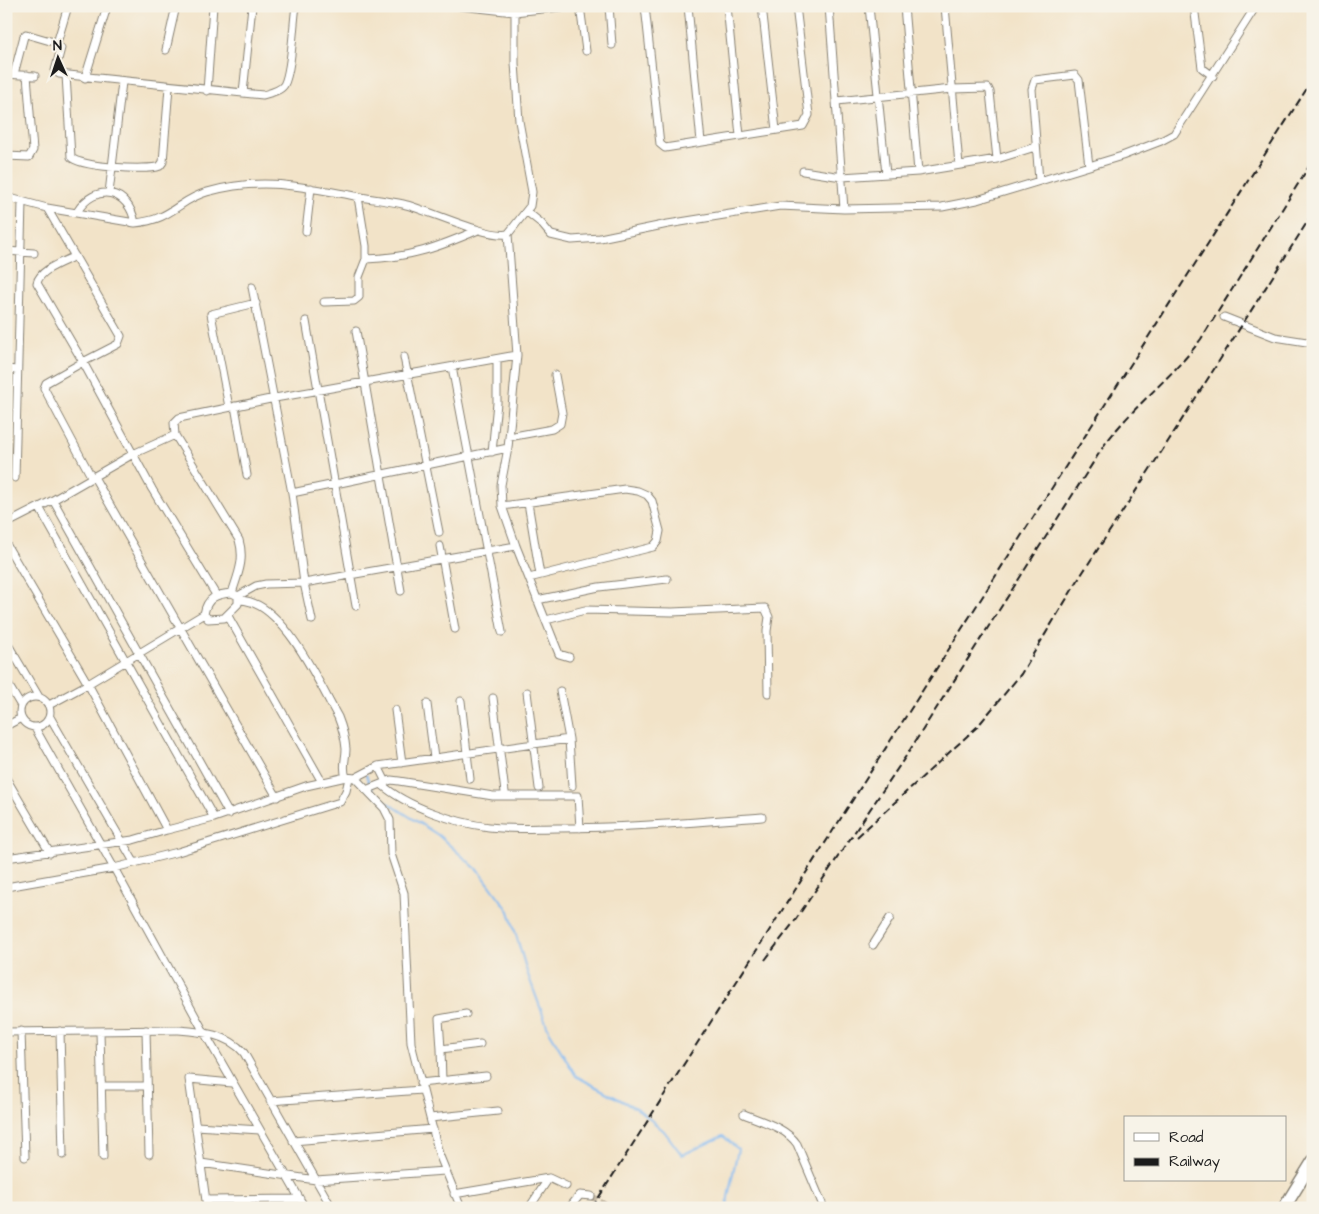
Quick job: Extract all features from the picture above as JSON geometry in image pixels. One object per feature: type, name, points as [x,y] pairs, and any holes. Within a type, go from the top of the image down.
[{"type":"main road","points":[[1284,1208],[1313,1161]]},
{"type":"main road","points":[[1290,1208],[1313,1172]]},
{"type":"street","points":[[35,76],[10,74],[24,36],[26,34],[57,43],[68,6]]},
{"type":"street","points":[[166,50],[176,6]]},
{"type":"street","points":[[207,91],[213,6]]},
{"type":"street","points":[[243,93],[252,6]]},
{"type":"street","points":[[61,48],[55,71],[57,74],[207,91],[263,95],[284,86],[288,74],[296,6]]},
{"type":"street","points":[[460,6],[514,9],[569,6]]},
{"type":"street","points":[[580,6],[586,51]]},
{"type":"street","points":[[609,6],[612,45]]},
{"type":"street","points":[[645,6],[660,144],[665,148],[803,126],[809,115],[796,6]]},
{"type":"street","points":[[688,6],[701,142]]},
{"type":"street","points":[[727,6],[740,136]]},
{"type":"street","points":[[762,6],[776,130]]},
{"type":"street","points":[[829,6],[844,209]]},
{"type":"street","points":[[869,6],[876,97],[886,174]]},
{"type":"street","points":[[904,6],[918,172]]},
{"type":"street","points":[[945,6],[958,166]]},
{"type":"street","points":[[1194,6],[1202,68],[1213,76]]},
{"type":"street","points":[[526,211],[541,223],[551,236],[572,240],[600,238],[668,224],[780,206],[844,209],[942,207],[978,200],[1137,150],[1174,134],[1213,76],[1256,6]]},
{"type":"street","points":[[85,78],[107,7]]},
{"type":"street","points":[[514,9],[519,121],[532,188],[532,199],[526,211],[508,234],[517,355],[508,448],[501,485],[502,506],[559,654],[569,657]]},
{"type":"street","points":[[6,156],[29,157],[34,150],[27,75]]},
{"type":"street","points":[[66,75],[71,157],[76,162],[112,167],[153,168],[160,166],[163,162],[169,87]]},
{"type":"street","points":[[1040,181],[1035,147],[1033,84],[1035,80],[1075,76],[1079,80],[1089,166]]},
{"type":"street","points":[[109,193],[122,82]]},
{"type":"street","points":[[837,101],[952,89],[988,88],[997,159]]},
{"type":"street","points":[[802,171],[842,177],[918,172],[997,159],[1035,147]]},
{"type":"street","points":[[6,197],[47,208],[135,223],[156,220],[170,214],[206,192],[242,183],[262,182],[312,188],[402,204],[433,212],[478,230],[497,235],[508,234]]},
{"type":"street","points":[[306,232],[312,188]]},
{"type":"street","points":[[77,212],[90,197],[109,193],[120,196],[128,203],[133,212],[135,223]]},
{"type":"street","points":[[324,302],[357,300],[361,270],[366,259],[366,246],[358,197]]},
{"type":"street","points":[[15,478],[22,202]]},
{"type":"street","points":[[47,208],[121,336],[118,344],[46,383],[44,388],[93,478],[276,797]]},
{"type":"street","points":[[366,259],[394,258],[435,248],[478,230]]},
{"type":"street","points":[[6,252],[34,253]]},
{"type":"street","points":[[75,256],[45,272],[38,278],[37,283],[133,454],[216,595]]},
{"type":"street","points":[[252,287],[275,398],[292,493],[304,583],[312,620]]},
{"type":"street","points":[[247,475],[211,314],[256,303]]},
{"type":"street","points":[[1224,317],[1275,337],[1313,343]]},
{"type":"street","points":[[306,321],[356,606]]},
{"type":"street","points":[[356,331],[396,568],[402,591]]},
{"type":"street","points":[[204,614],[208,619],[216,620],[228,616],[238,604],[236,596],[242,551],[239,540],[175,433],[174,423],[179,418],[275,398],[517,355]]},
{"type":"street","points":[[404,357],[438,532]]},
{"type":"street","points":[[492,452],[497,403],[497,359]]},
{"type":"street","points":[[452,367],[502,632]]},
{"type":"street","points":[[6,369],[17,370]]},
{"type":"street","points":[[509,437],[552,428],[560,424],[562,413],[555,375]]},
{"type":"street","points":[[6,524],[175,433]]},
{"type":"street","points":[[292,493],[508,448]]},
{"type":"street","points":[[6,459],[15,459]]},
{"type":"street","points":[[502,506],[625,489],[638,491],[647,495],[652,501],[660,531],[658,541],[653,547],[529,578]]},
{"type":"street","points":[[53,500],[229,814]]},
{"type":"street","points":[[528,503],[540,575]]},
{"type":"street","points":[[39,507],[214,818]]},
{"type":"street","points":[[6,544],[88,684],[167,830]]},
{"type":"street","points":[[440,546],[455,629]]},
{"type":"street","points":[[236,596],[256,586],[304,583],[351,576],[516,546]]},
{"type":"street","points":[[537,600],[599,587],[667,579]]},
{"type":"street","points":[[49,705],[88,684],[204,614],[206,605],[216,595],[236,596],[275,616],[288,630],[338,717],[344,732],[346,749],[343,769],[350,778],[376,786],[410,803],[452,819],[489,827],[580,828],[762,817]]},
{"type":"street","points":[[546,620],[585,610],[672,612],[765,608],[769,617],[767,631],[768,693]]},
{"type":"street","points":[[228,616],[322,782]]},
{"type":"street","points":[[6,640],[39,697],[49,705],[50,717],[134,862]]},
{"type":"street","points":[[6,681],[21,706],[21,718],[27,725],[35,728],[44,725],[50,717]]},
{"type":"street","points":[[560,691],[569,739],[572,786]]},
{"type":"street","points":[[527,692],[539,788]]},
{"type":"street","points":[[21,706],[28,699],[39,697]]},
{"type":"street","points":[[493,698],[505,792]]},
{"type":"street","points":[[461,701],[470,778]]},
{"type":"street","points":[[427,704],[434,758]]},
{"type":"street","points":[[395,710],[402,762]]},
{"type":"street","points":[[6,726],[21,718]]},
{"type":"street","points":[[35,728],[232,1082],[305,1208]]},
{"type":"street","points":[[6,858],[121,842],[229,814],[322,782],[363,774],[371,768],[378,766],[569,739]]},
{"type":"street","points":[[378,766],[376,786],[388,815],[391,828],[391,854],[404,893],[410,1027],[421,1086],[446,1171],[461,1208]]},
{"type":"street","points":[[6,778],[50,853]]},
{"type":"street","points":[[6,887],[114,868],[178,852],[340,802],[350,778]]},
{"type":"street","points":[[376,786],[399,781],[492,796],[578,796],[580,828]]},
{"type":"street","points":[[873,945],[890,918]]},
{"type":"street","points":[[442,1081],[439,1019],[466,1014]]},
{"type":"street","points":[[60,1030],[63,1155]]},
{"type":"street","points":[[146,1030],[149,1154]]},
{"type":"street","points":[[6,1032],[178,1030],[204,1032],[237,1044],[244,1053],[270,1102],[332,1208]]},
{"type":"street","points":[[21,1031],[25,1157]]},
{"type":"street","points":[[100,1031],[104,1157]]},
{"type":"street","points":[[441,1049],[480,1044]]},
{"type":"street","points":[[270,1102],[421,1086],[442,1081],[486,1076]]},
{"type":"street","points":[[207,1208],[189,1079],[232,1082]]},
{"type":"street","points":[[102,1086],[146,1086]]},
{"type":"street","points":[[430,1118],[498,1111]]},
{"type":"street","points":[[744,1114],[786,1131],[792,1136],[798,1144],[824,1208]]},
{"type":"street","points":[[196,1126],[260,1130]]},
{"type":"street","points":[[293,1141],[433,1129]]},
{"type":"street","points":[[201,1163],[316,1180],[446,1171]]},
{"type":"street","points":[[454,1194],[549,1178],[566,1186]]},
{"type":"street","points":[[529,1208],[549,1178]]},
{"type":"street","points":[[569,1208],[580,1194],[591,1196]]},
{"type":"street","points":[[206,1200],[300,1199]]},
{"type":"waterway","points":[[366,775],[374,794],[438,835],[480,872],[509,911],[527,972],[549,1031],[576,1076],[639,1110],[664,1131],[682,1155],[723,1136],[738,1149],[727,1208]]},
{"type":"tunnel","points":[[591,1196],[609,1208]]},
{"type":"railway","points":[[592,1208],[1313,79]]},
{"type":"railway","points":[[765,960],[794,922],[906,756],[1105,444],[1128,416],[1178,366],[1201,339],[1313,160]]},
{"type":"railway","points":[[857,837],[977,727],[1021,674],[1083,572],[1313,213]]}]
